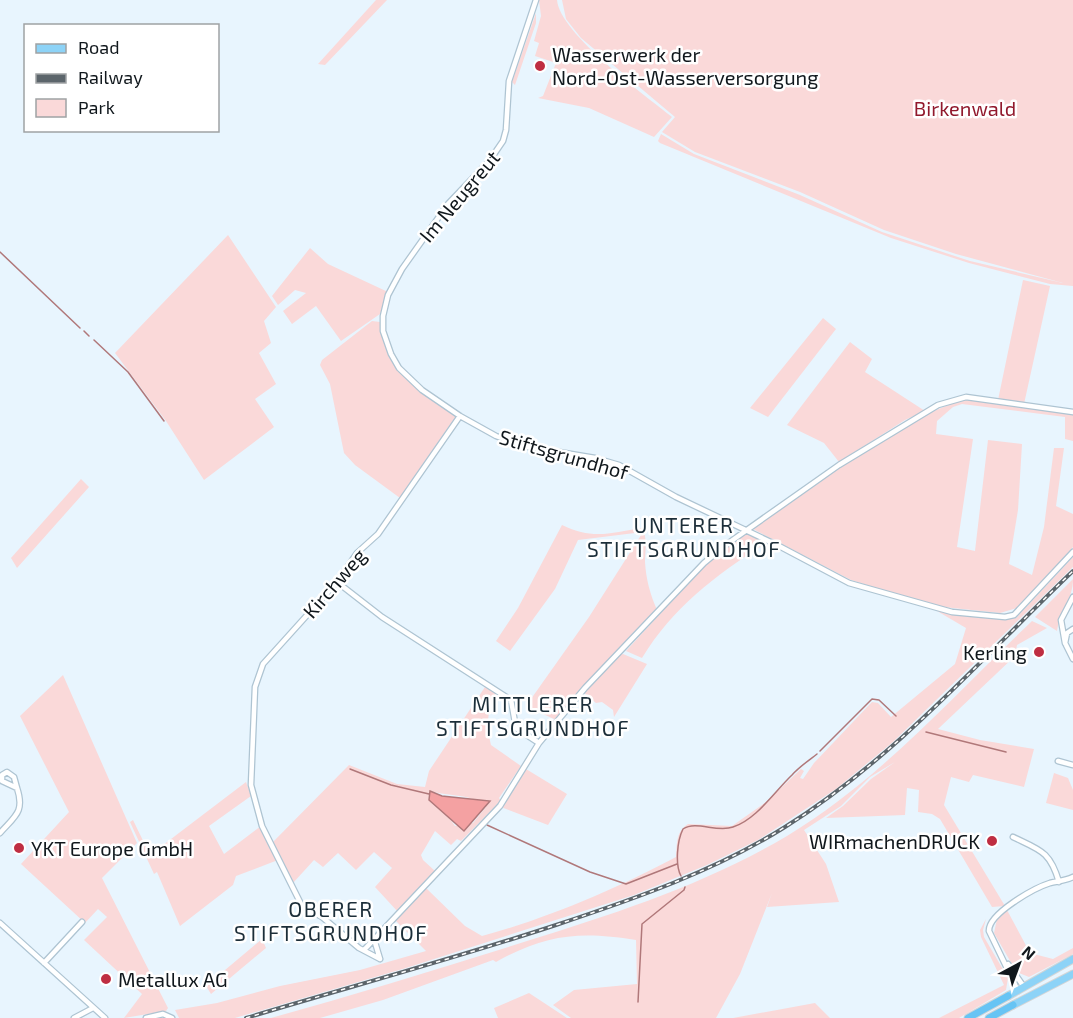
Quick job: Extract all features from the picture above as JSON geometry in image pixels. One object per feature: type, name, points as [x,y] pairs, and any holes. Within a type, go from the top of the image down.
[{"type":"highway","points":[[968,1018],[1008,996]]},
{"type":"highway","points":[[989,1018],[1013,1005]]},
{"type":"main road","points":[[1008,996],[1073,959]]},
{"type":"main road","points":[[1013,1005],[1073,974]]},
{"type":"main road","points":[[1021,989],[1026,998]]},
{"type":"street","name":"Im Neugreut","points":[[382,316],[388,295],[414,251],[448,204],[490,160],[503,141],[509,81],[536,0]]},
{"type":"street","name":"Stiftsgrundhof","points":[[382,316],[386,343],[399,368],[422,390],[460,416],[496,436],[523,446],[595,458],[619,465],[676,497],[849,583],[936,608],[979,616],[1005,617],[1017,613],[1073,552]]},
{"type":"street","points":[[374,939],[380,959],[364,950],[374,939],[500,806],[539,743],[585,688],[704,563],[746,530],[848,459],[938,405],[966,397],[1073,412]]},
{"type":"street","name":"Kirchweg","points":[[364,950],[321,917],[308,911],[298,900],[254,805],[251,764],[255,687],[263,664],[337,582],[357,553],[378,534],[460,416]]},
{"type":"street","points":[[337,582],[368,608],[511,700],[516,728],[539,743]]},
{"type":"street","points":[[1073,597],[1062,620],[1065,643],[1073,659]]},
{"type":"street","points":[[1065,643],[1067,633],[1073,629]]},
{"type":"street","points":[[1058,761],[1073,765]]},
{"type":"street","points":[[0,833],[20,810],[21,799],[16,788]]},
{"type":"street","points":[[1013,837],[1047,855],[1054,865],[1059,882]]},
{"type":"street","points":[[1021,989],[989,931],[993,918],[1049,883],[1073,877]]},
{"type":"street","points":[[44,963],[82,922]]},
{"type":"street","points":[[0,923],[105,1018]]},
{"type":"street","points":[[74,1018],[93,1008]]},
{"type":"street","points":[[146,1018],[163,1014],[172,1018]]},
{"type":"green space","points":[[376,0],[387,0],[325,65],[318,64]]},
{"type":"green space","points":[[539,0],[557,0],[572,30],[606,63],[672,117],[654,137],[589,108],[538,98],[543,96],[556,63],[535,56],[539,43],[534,41],[541,16]]},
{"type":"green space","name":"Birkenwald","points":[[562,0],[1073,0],[1073,286],[1050,284],[969,263],[891,238],[660,143],[658,141],[661,134],[694,154],[800,195],[882,232],[970,261],[1063,283],[956,254],[884,230],[800,192],[695,152],[662,132],[675,117],[581,38],[566,19]]},
{"type":"green space","points":[[536,13],[536,23],[515,85],[512,82]]},
{"type":"green space","points":[[228,235],[276,307],[264,321],[271,343],[259,353],[276,384],[255,399],[274,427],[204,480],[166,421],[115,353]]},
{"type":"green space","points":[[310,248],[328,264],[388,292],[380,314],[341,341],[316,306],[292,324],[283,311],[306,293],[295,290],[278,305],[272,296]]},
{"type":"green space","points":[[1023,280],[1050,286],[1024,404],[998,400]]},
{"type":"green space","points":[[823,318],[836,329],[768,417],[750,408]]},
{"type":"green space","points":[[372,321],[380,322],[391,354],[398,366],[416,386],[455,415],[400,498],[355,465],[344,453],[330,384],[320,365],[322,360]]},
{"type":"green space","points":[[850,342],[872,359],[865,372],[925,411],[905,420],[839,462],[824,443],[787,425]]},
{"type":"green space","points":[[966,399],[1073,414],[1073,441],[1065,439],[1065,417],[962,404],[953,407],[937,421],[936,434],[973,439],[957,547],[975,551],[988,440],[1022,444],[1018,510],[1009,564],[1032,575],[1044,527],[1054,448],[1064,448],[1056,506],[1073,514],[1073,547],[1045,581],[1017,608],[1000,613],[934,606],[851,580],[753,529],[764,518],[886,435],[912,421]]},
{"type":"green space","points":[[81,479],[89,487],[17,568],[11,558]]},
{"type":"green space","points":[[562,525],[592,534],[642,528],[646,541],[647,580],[657,610],[556,720],[526,706],[589,617],[643,532],[578,540],[555,589],[510,651],[496,641],[518,608]]},
{"type":"green space","points":[[745,533],[768,542],[698,592],[668,623],[642,658],[626,651],[702,568]]},
{"type":"green space","points":[[1073,557],[1073,567],[893,742],[836,789],[758,840],[707,865],[634,895],[406,968],[235,1018],[179,1018],[175,1010],[217,1003],[280,986],[360,970],[426,951],[395,920],[426,888],[465,926],[482,936],[556,912],[654,869],[676,857],[679,834],[688,824],[732,826],[766,802],[801,769],[804,771],[800,778],[803,779],[814,763],[872,702],[878,703],[891,717],[955,664],[966,628],[937,611],[973,617],[1016,618]]},
{"type":"green space","points":[[1073,579],[1071,593],[1057,631],[1035,617]]},
{"type":"green space","points":[[1032,621],[1047,628],[1017,645],[1015,656],[938,729],[980,740],[1034,749],[1024,787],[973,775],[969,782],[951,777],[944,805],[1005,906],[992,907],[940,819],[932,814],[918,812],[919,790],[907,788],[905,815],[826,818],[843,806],[871,779],[895,762],[870,777],[841,806],[804,830],[826,864],[839,902],[767,907],[772,893],[740,974],[716,1018],[571,1018],[553,1005],[574,990],[637,984],[636,940],[580,936],[564,937],[531,945],[496,962],[493,960],[383,1000],[320,1018],[271,1018],[594,920],[693,883],[756,853],[821,814],[885,763]]},
{"type":"green space","points":[[623,654],[647,664],[614,717],[613,710],[602,702],[596,703],[584,693],[619,655]]},
{"type":"green space","points":[[63,675],[137,843],[102,878],[168,1008],[166,1011],[124,1018],[142,994],[84,940],[107,917],[98,909],[85,923],[21,864],[69,812],[20,716]]},
{"type":"green space","points":[[485,687],[496,694],[488,719],[491,745],[521,766],[499,798],[501,801],[461,841],[457,839],[451,845],[435,831],[421,855],[435,871],[398,912],[375,887],[392,868],[374,852],[356,870],[338,853],[323,867],[314,860],[293,883],[272,843],[349,765],[397,784],[425,787],[429,771]],"holes":[[[430,791],[474,799],[486,807],[473,823],[455,826]]]},
{"type":"green space","points":[[526,769],[567,794],[548,825],[501,807]]},
{"type":"green space","points":[[1054,773],[1068,778],[1073,790],[1073,810],[1046,803]]},
{"type":"green space","points":[[246,782],[251,796],[209,826],[224,854],[261,826],[278,860],[236,876],[233,885],[180,926],[157,872],[154,874],[130,822],[133,820],[150,855]]},
{"type":"green space","points":[[1007,910],[1030,953],[1053,959],[1073,948],[1073,954],[1029,977],[1019,973],[994,933],[997,919]]},
{"type":"green space","points":[[986,919],[984,937],[1008,978],[1006,990],[959,1018],[939,1018],[1004,985],[981,937],[980,930]]},
{"type":"green space","points":[[262,939],[266,948],[211,994],[206,986]]},
{"type":"green space","points":[[529,993],[567,1018],[498,1018],[494,1008]]},
{"type":"green space","points":[[815,1003],[830,1018],[733,1018]]},
{"type":"shaded area","points":[[430,791],[442,796],[490,801],[464,831],[429,800]]},
{"type":"waterway","points":[[0,252],[80,328]]},
{"type":"waterway","points":[[84,331],[89,336]]},
{"type":"waterway","points":[[94,340],[128,372],[164,421]]},
{"type":"waterway","points":[[820,751],[872,699],[879,700],[896,716]]},
{"type":"waterway","points":[[926,732],[1006,752]]},
{"type":"waterway","points":[[681,876],[678,853],[683,829],[694,826],[727,828],[750,818],[795,772],[817,754]]},
{"type":"waterway","points":[[350,769],[391,785],[429,794]]},
{"type":"waterway","points":[[487,825],[590,872],[626,884],[677,864]]},
{"type":"waterway","points":[[638,1002],[642,924],[685,887]]},
{"type":"railway","points":[[246,1018],[479,950],[585,915],[674,883],[758,843],[825,800],[863,771],[970,673],[1073,571]]},
{"type":"place","name":"Wasserwerk der Nord-Ost-Wasserversorgung","points":[[540,66]]},
{"type":"place","name":"Kerling","points":[[1039,652]]},
{"type":"place","name":"WIRmachenDRUCK","points":[[992,841]]},
{"type":"place","name":"YKT Europe GmbH","points":[[19,848]]},
{"type":"place","name":"Metallux AG","points":[[106,979]]},
{"type":"district","name":"UNTERER STIFTSGRUNDHOF","points":[[684,536]]},
{"type":"district","name":"MITTLERER STIFTSGRUNDHOF","points":[[533,715]]},
{"type":"district","name":"OBERER STIFTSGRUNDHOF","points":[[331,920]]}]
